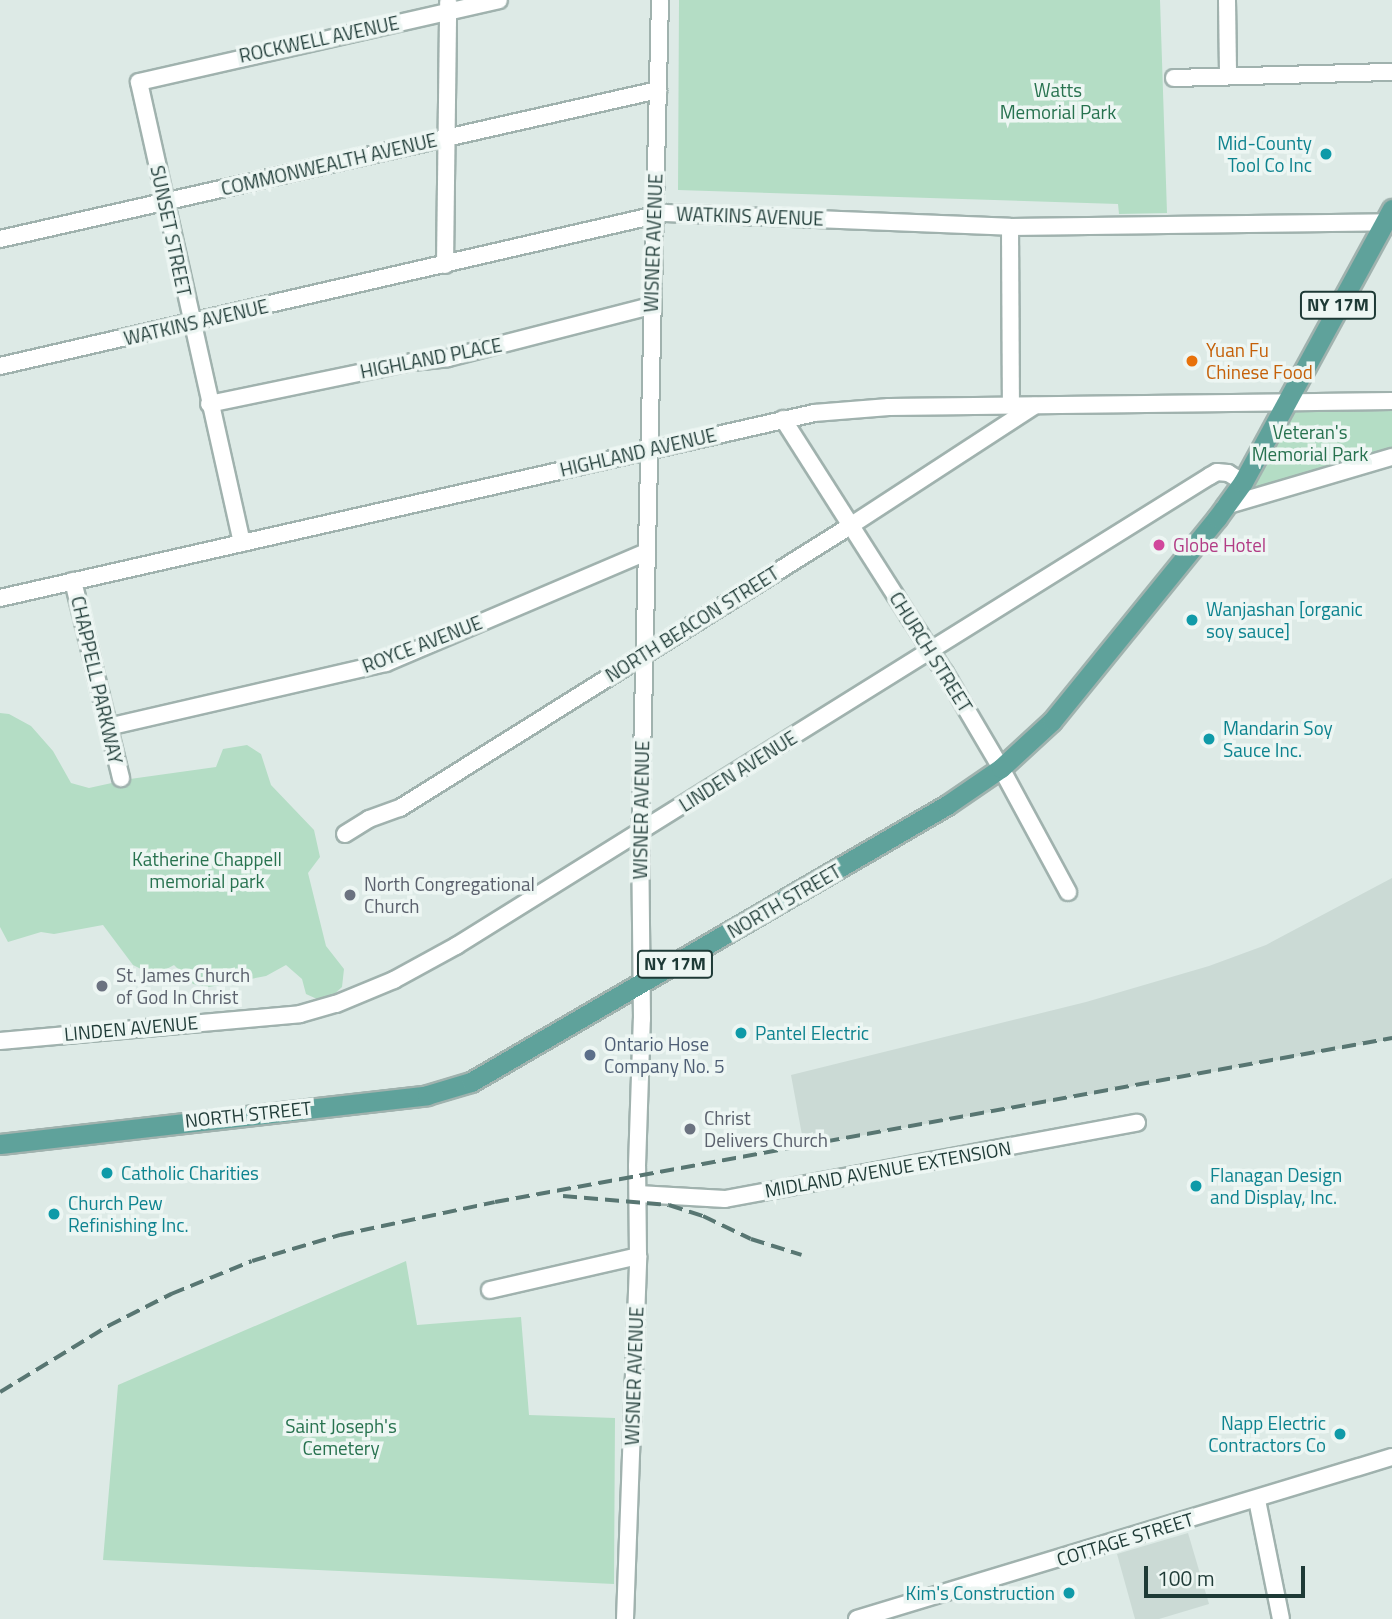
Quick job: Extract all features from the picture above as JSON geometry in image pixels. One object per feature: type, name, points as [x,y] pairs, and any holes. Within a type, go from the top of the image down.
[{"type":"main road","name":"NY 17M","points":[[1221,512],[1243,482],[1389,218]]},
{"type":"main road","name":"NORTH STREET","points":[[0,1144],[436,1093],[471,1082],[947,805],[1002,768],[1052,721],[1221,512]]},
{"type":"street","name":"ROCKWELL AVENUE","points":[[139,82],[448,5],[499,0]]},
{"type":"street","name":"WISNER AVENUE","points":[[625,1619],[638,1256],[642,984],[640,833],[660,0]]},
{"type":"street","points":[[1227,0],[1228,75]]},
{"type":"street","points":[[445,265],[448,5]]},
{"type":"street","points":[[1174,78],[1392,72]]},
{"type":"street","name":"SUNSET STREET","points":[[139,82],[242,543]]},
{"type":"street","name":"COMMONWEALTH AVENUE","points":[[0,239],[658,90]]},
{"type":"street","name":"WATKINS AVENUE","points":[[0,366],[653,218],[665,213],[1010,227],[1389,218]]},
{"type":"street","points":[[1010,227],[1011,406]]},
{"type":"street","name":"HIGHLAND PLACE","points":[[209,404],[412,362],[447,358],[651,306]]},
{"type":"street","name":"HIGHLAND AVENUE","points":[[0,598],[783,419],[846,409],[1392,401]]},
{"type":"street","name":"NORTH BEACON STREET","points":[[345,834],[369,819],[400,808],[850,526],[1034,405]]},
{"type":"street","name":"CHURCH STREET","points":[[783,419],[1002,768],[1068,892]]},
{"type":"street","points":[[1221,512],[1392,457]]},
{"type":"street","name":"LINDEN AVENUE","points":[[0,1041],[300,1014],[336,1004],[394,980],[457,946],[1217,472],[1228,473],[1243,482]]},
{"type":"street","name":"ROYCE AVENUE","points":[[108,727],[386,663],[646,552]]},
{"type":"street","name":"CHAPPELL PARKWAY","points":[[73,581],[121,778]]},
{"type":"street","name":"MIDLAND AVENUE EXTENSION","points":[[638,1194],[725,1199],[1138,1123]]},
{"type":"street","points":[[490,1290],[638,1256]]},
{"type":"street","name":"COTTAGE STREET","points":[[857,1619],[1392,1457]]},
{"type":"street","points":[[1257,1500],[1281,1619]]},
{"type":"shaded area","points":[[1392,878],[1392,1039],[804,1146],[791,1075],[1086,1002],[1209,966],[1266,945]]},
{"type":"shaded area","points":[[1188,1533],[1209,1604],[1159,1619],[1135,1619],[1117,1554]]},
{"type":"green space","name":"Watts Memorial Park","points":[[679,0],[1160,0],[1167,213],[1119,214],[1118,204],[678,190]]},
{"type":"green space","name":"Veteran's Memorial Park","points":[[1392,411],[1392,449],[1270,488],[1256,486],[1256,479],[1293,412]]},
{"type":"green space","name":"Katherine Chappell memorial park","points":[[0,713],[9,714],[31,726],[53,751],[71,783],[89,788],[130,779],[216,767],[223,749],[247,745],[261,754],[271,785],[314,830],[320,857],[308,873],[326,946],[344,969],[342,987],[331,997],[317,999],[306,994],[302,979],[286,965],[266,976],[209,987],[193,984],[174,965],[161,972],[147,972],[133,965],[103,925],[54,934],[41,932],[8,942],[0,927]]},
{"type":"green space","name":"Saint Joseph's Cemetery","points":[[406,1261],[417,1325],[521,1317],[529,1415],[615,1418],[614,1584],[103,1560],[118,1385]]},
{"type":"railway","points":[[0,1392],[108,1326],[171,1294],[252,1261],[340,1235],[495,1202],[1392,1038]]},
{"type":"railway","points":[[563,1196],[669,1205],[703,1216],[751,1239],[802,1255]]},
{"type":"place","name":"Mid-County Tool Co Inc","points":[[1326,154]]},
{"type":"place","name":"Yuan Fu Chinese Food","points":[[1192,361]]},
{"type":"place","name":"Globe Hotel","points":[[1159,545]]},
{"type":"place","name":"Wanjashan [organic soy sauce]","points":[[1192,620]]},
{"type":"place","name":"Mandarin Soy Sauce Inc.","points":[[1209,739]]},
{"type":"place","name":"North Congregational Church","points":[[350,895]]},
{"type":"place","name":"St. James Church of God In Christ","points":[[102,986]]},
{"type":"place","name":"Pantel Electric","points":[[741,1033]]},
{"type":"place","name":"Ontario Hose Company No. 5","points":[[590,1055]]},
{"type":"place","name":"Christ Delivers Church","points":[[690,1129]]},
{"type":"place","name":"Catholic Charities","points":[[107,1173]]},
{"type":"place","name":"Flanagan Design and Display, Inc.","points":[[1196,1186]]},
{"type":"place","name":"Church Pew Refinishing Inc.","points":[[54,1214]]},
{"type":"place","name":"Napp Electric Contractors Co","points":[[1340,1434]]},
{"type":"place","name":"Kim's Construction","points":[[1069,1593]]}]
